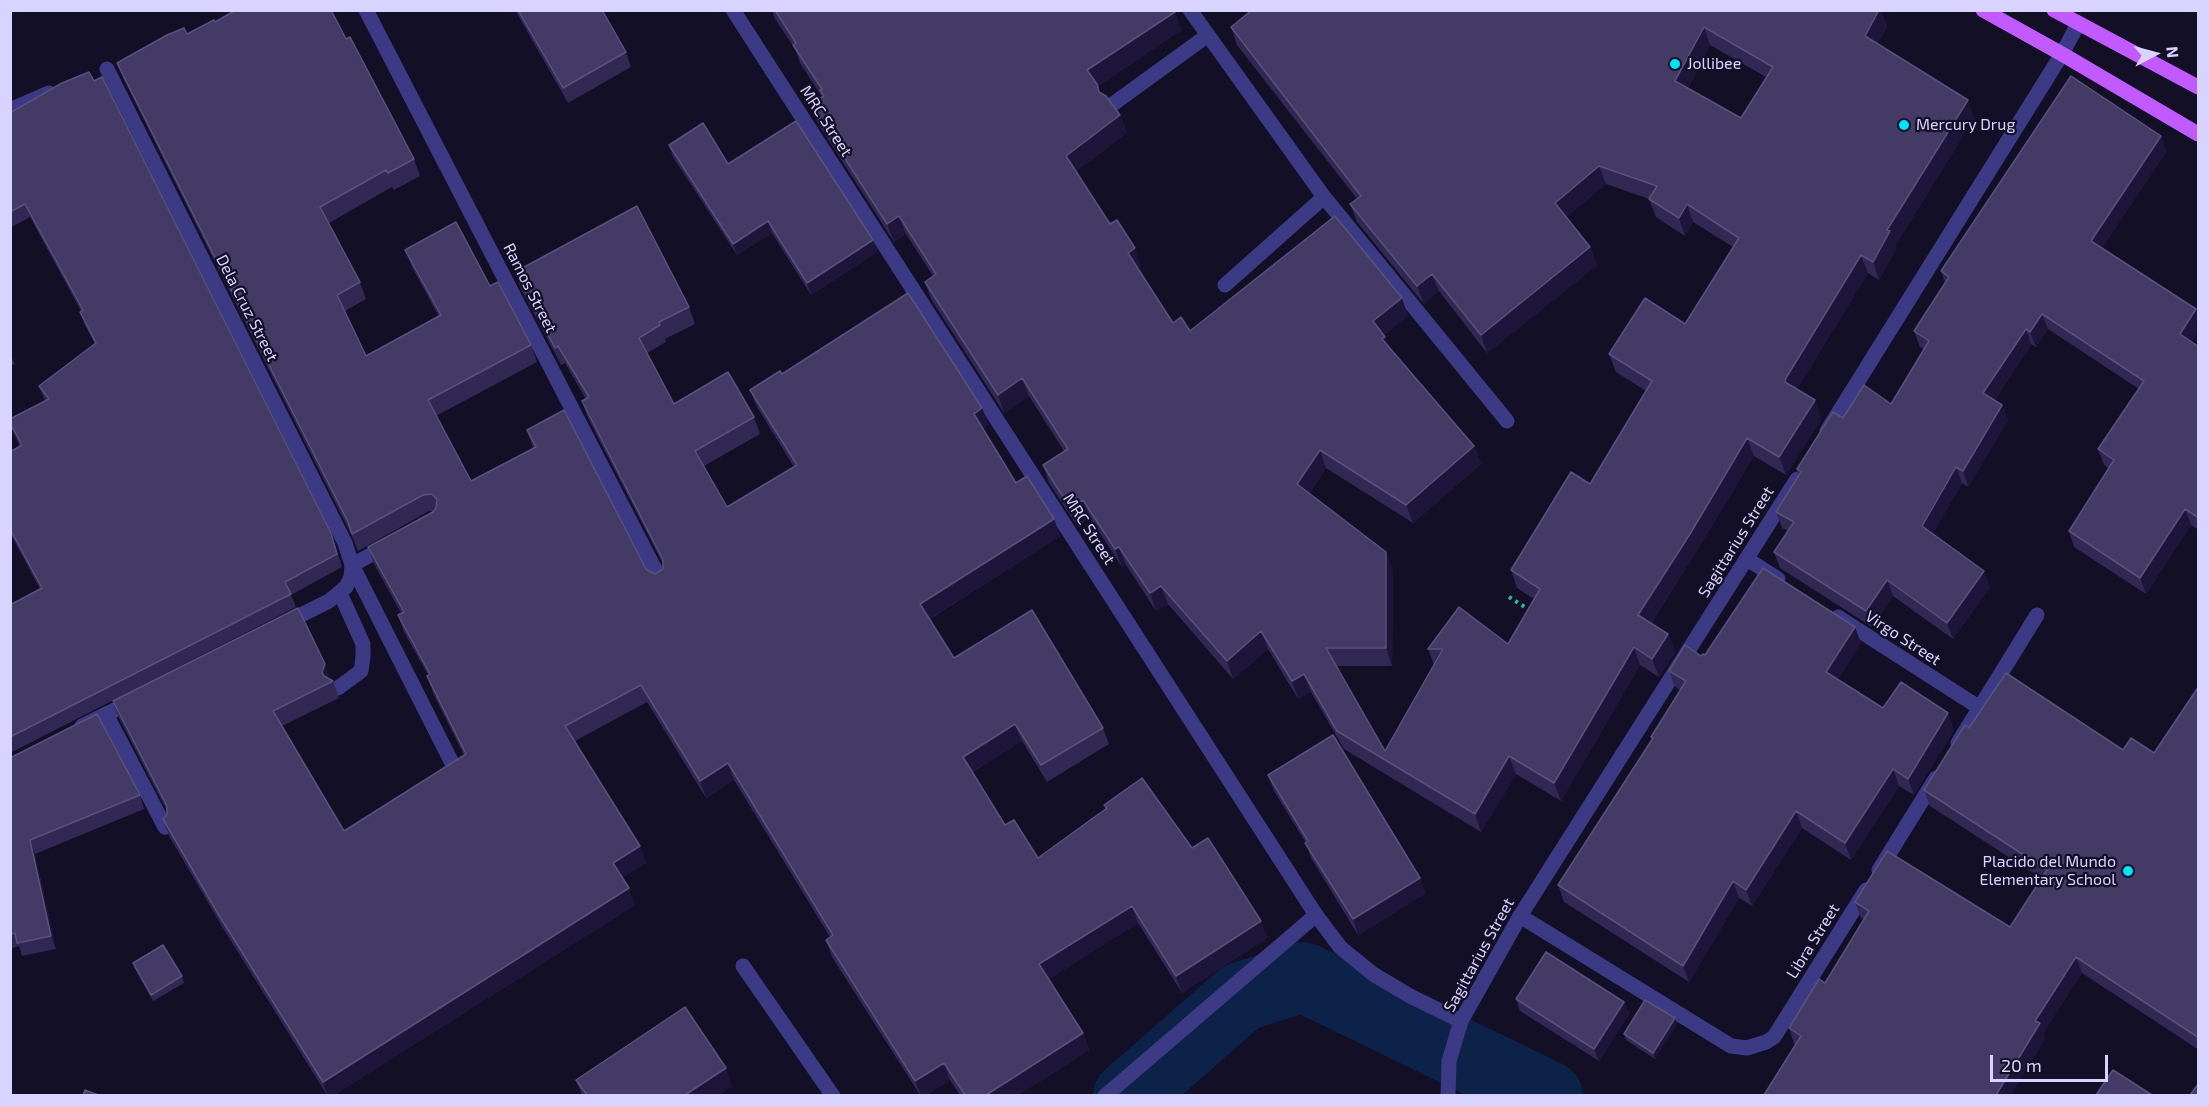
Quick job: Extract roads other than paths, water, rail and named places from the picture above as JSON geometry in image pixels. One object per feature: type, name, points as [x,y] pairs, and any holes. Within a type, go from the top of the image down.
[{"type":"main road","points":[[1983,10],[2199,134]]},
{"type":"main road","points":[[2054,10],[2199,87]]},
{"type":"street","name":"Ramos Street","points":[[366,10],[662,581]]},
{"type":"street","name":"MRC Street","points":[[733,10],[1316,915],[1340,947],[1373,974],[1410,996],[1461,1021]]},
{"type":"street","points":[[1190,10],[1324,197],[1508,421]]},
{"type":"street","points":[[1816,448],[2062,54],[2078,24]]},
{"type":"street","points":[[1113,104],[1208,35]]},
{"type":"street","name":"Dela Cruz Street","points":[[107,69],[345,543],[352,565],[451,761]]},
{"type":"street","points":[[10,110],[64,87]]},
{"type":"street","points":[[1225,285],[1324,197]]},
{"type":"street","name":"Sagittarius Street","points":[[1448,1092],[1449,1061],[1461,1021],[1520,916],[1804,468]]},
{"type":"street","points":[[276,628],[329,601],[346,587],[351,577],[352,565],[403,537]]},
{"type":"street","points":[[1747,559],[1795,590]]},
{"type":"street","points":[[338,688],[361,671],[363,657],[363,644],[340,592]]},
{"type":"street","name":"Virgo Street","points":[[1824,609],[1980,708]]},
{"type":"street","name":"Libra Street","points":[[1520,916],[1731,1046],[1755,1047],[1774,1037],[2037,615]]},
{"type":"street","points":[[64,736],[148,693]]},
{"type":"street","points":[[106,714],[165,827]]},
{"type":"street","points":[[1105,1095],[1316,915]]},
{"type":"street","points":[[743,966],[833,1095]]},
{"type":"waterway","points":[[1128,1096],[1241,997],[1303,977],[1548,1096]]},
{"type":"place","name":"Jollibee","points":[[1675,64]]},
{"type":"place","name":"Mercury Drug","points":[[1904,125]]},
{"type":"place","name":"Placido del Mundo Elementary School","points":[[2128,871]]}]
